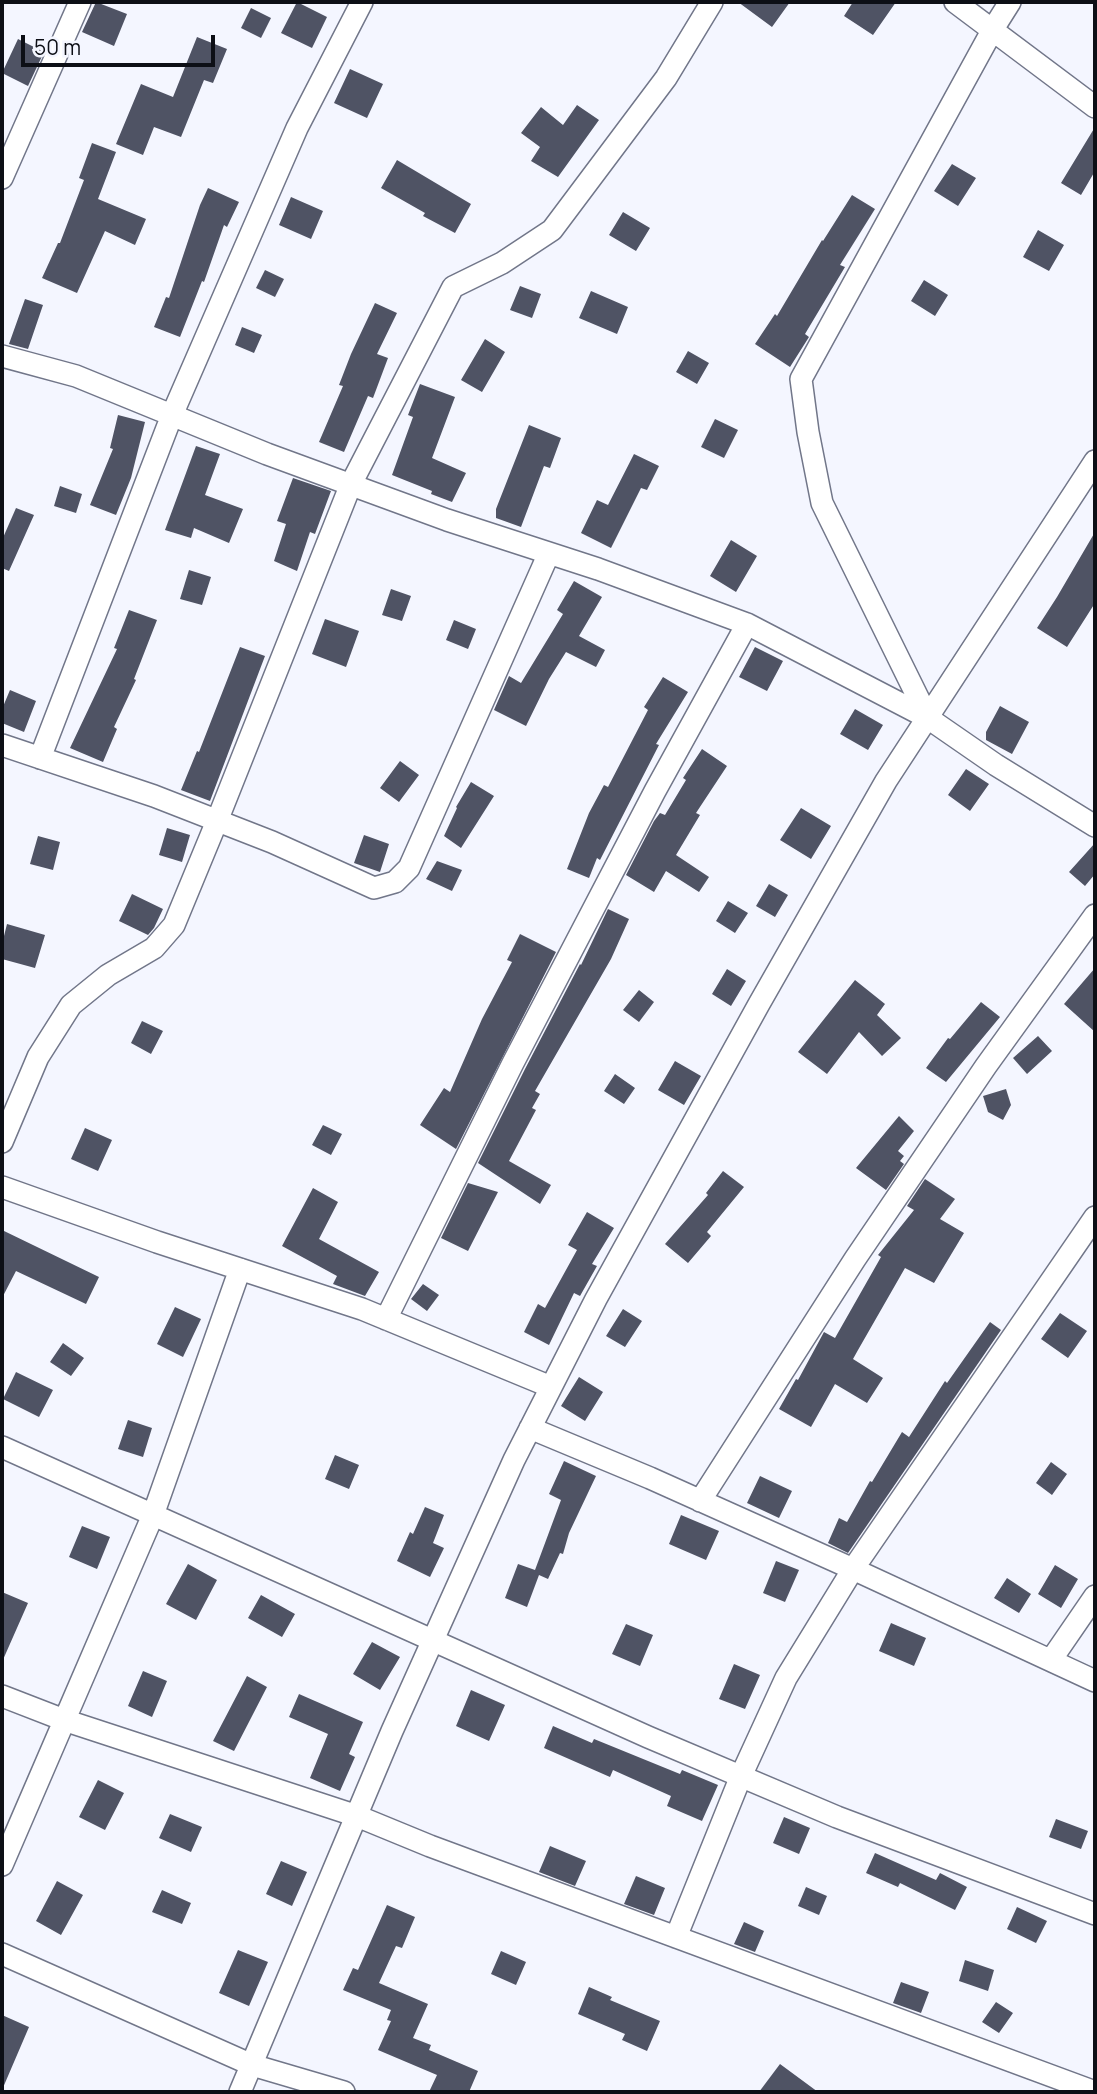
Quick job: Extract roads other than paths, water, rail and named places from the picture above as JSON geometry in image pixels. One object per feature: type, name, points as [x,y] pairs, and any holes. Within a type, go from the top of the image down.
[{"type":"street","points":[[2,178],[80,2]]},
{"type":"street","points":[[40,758],[172,415],[298,128],[362,2]]},
{"type":"street","points":[[2,1142],[38,1057],[71,1005],[108,975],[154,948],[174,925],[351,484],[453,286],[502,263],[552,230],[667,78],[712,2]]},
{"type":"street","points":[[955,2],[1095,107]]},
{"type":"street","points":[[928,718],[822,503],[801,379],[1010,2]]},
{"type":"street","points":[[2,356],[76,376],[267,454],[447,520],[598,569],[747,624],[928,718],[996,765],[1095,826]]},
{"type":"street","points":[[240,2092],[433,1641],[530,1428],[596,1299],[886,780],[1095,461]]},
{"type":"street","points":[[2,745],[155,796],[272,842],[374,888],[395,881],[409,868],[549,553]]},
{"type":"street","points":[[386,1319],[513,1063],[655,790],[747,624]]},
{"type":"street","points":[[700,1501],[855,1259],[986,1066],[1095,915]]},
{"type":"street","points":[[2,1187],[362,1309],[551,1387]]},
{"type":"street","points":[[676,1937],[741,1776],[786,1678],[853,1569],[1095,1217]]},
{"type":"street","points":[[2,1865],[153,1515],[240,1269]]},
{"type":"street","points":[[530,1428],[853,1569],[1095,1681]]},
{"type":"street","points":[[2,1447],[648,1737],[837,1817],[1095,1914]]},
{"type":"street","points":[[1051,1660],[1095,1596]]},
{"type":"street","points":[[2,1696],[64,1720],[357,1816],[430,1846],[1095,2092]]},
{"type":"street","points":[[2,1954],[252,2065],[344,2092]]}]
